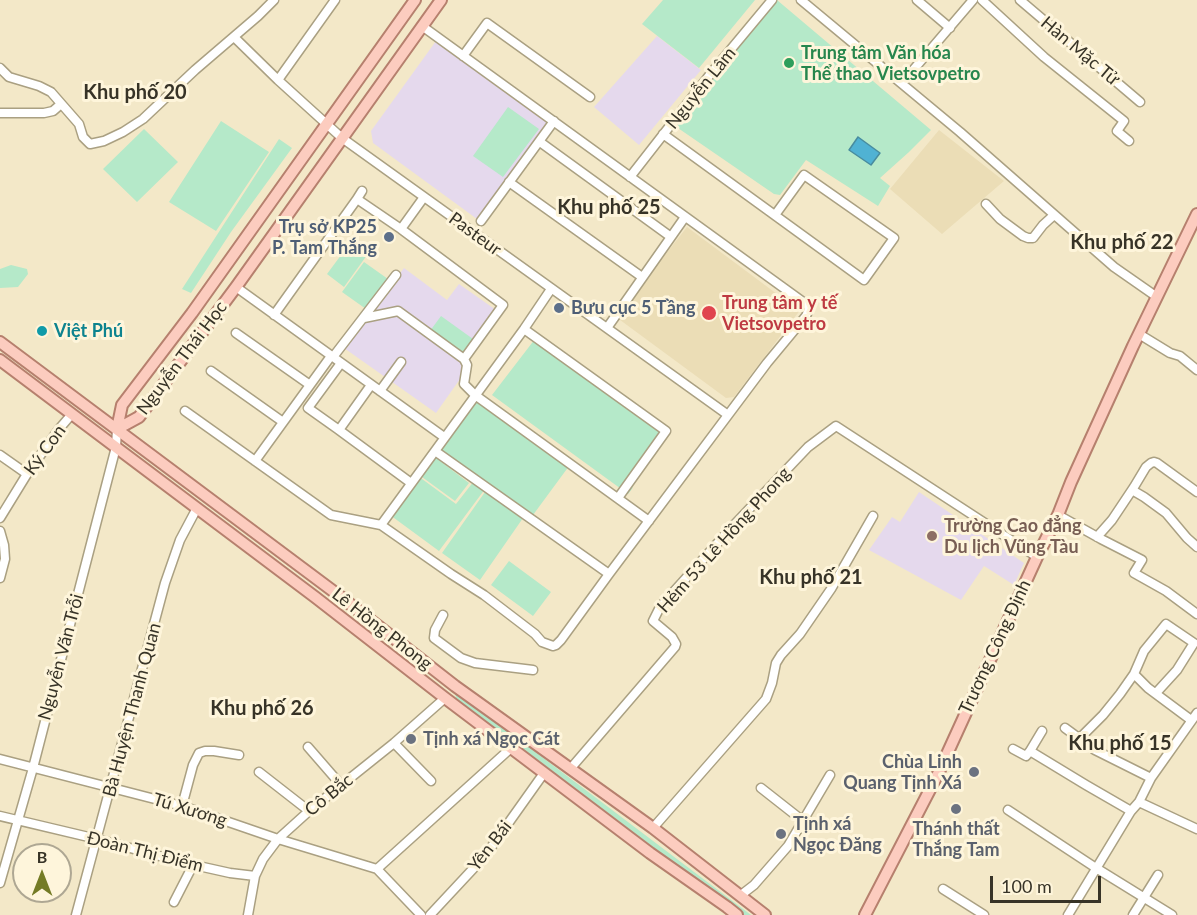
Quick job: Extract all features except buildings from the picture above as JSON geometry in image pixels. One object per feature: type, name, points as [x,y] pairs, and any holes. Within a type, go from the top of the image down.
[{"type":"main road","name":"Nguyễn Thái Học","points":[[117,429],[122,405],[192,313],[416,0]]},
{"type":"main road","name":"Nguyễn Thái Học","points":[[117,429],[140,417],[441,0]]},
{"type":"main road","name":"Trương Công Định","points":[[865,915],[937,776],[1139,334],[1197,214]]},
{"type":"main road","points":[[219,275],[236,287]]},
{"type":"main road","name":"Lê Hồng Phong","points":[[0,342],[341,597],[455,686],[653,828],[765,915]]},
{"type":"main road","name":"Lê Hồng Phong","points":[[0,360],[306,590],[650,854],[737,915]]},
{"type":"main road","points":[[89,427],[98,415]]},
{"type":"main road","points":[[445,698],[455,686]]},
{"type":"street","points":[[0,68],[9,77],[51,92],[79,124],[83,137],[90,144],[104,141],[123,132],[143,118],[274,0]]},
{"type":"street","name":"Nguyễn Lâm","points":[[630,177],[772,0]]},
{"type":"street","points":[[801,0],[902,83],[1114,267],[1157,297]]},
{"type":"street","points":[[917,0],[950,28]]},
{"type":"street","points":[[902,83],[973,0]]},
{"type":"street","points":[[982,0],[1044,57],[1124,121],[1117,131],[1129,141]]},
{"type":"street","name":"Hàn Mặc Tử","points":[[1020,0],[1140,102]]},
{"type":"street","points":[[278,80],[332,1]]},
{"type":"street","points":[[463,56],[487,23],[590,97]]},
{"type":"street","points":[[185,411],[331,515],[381,525],[484,595],[535,634],[542,642],[555,645],[767,363],[806,316],[810,306],[422,26]]},
{"type":"street","name":"Pasteur","points":[[234,37],[342,138],[728,415]]},
{"type":"street","points":[[0,113],[44,113],[53,111],[61,104]]},
{"type":"street","points":[[481,221],[554,121]]},
{"type":"street","points":[[663,134],[864,280],[894,238],[804,175],[775,215]]},
{"type":"street","points":[[540,142],[671,237]]},
{"type":"street","points":[[509,182],[642,278]]},
{"type":"street","points":[[274,315],[362,191]]},
{"type":"street","points":[[401,229],[424,197]]},
{"type":"street","points":[[357,199],[502,305],[464,359]]},
{"type":"street","points":[[986,204],[1000,219],[1028,238],[1033,238],[1042,225],[1054,215]]},
{"type":"street","points":[[607,328],[685,217]]},
{"type":"street","points":[[255,461],[310,385],[396,275]]},
{"type":"street","points":[[236,287],[444,437]]},
{"type":"street","points":[[381,525],[551,289]]},
{"type":"street","points":[[364,318],[398,311],[464,359],[467,366],[464,384],[475,395],[650,521]]},
{"type":"street","points":[[524,329],[666,431],[618,498]]},
{"type":"street","points":[[236,333],[310,385]]},
{"type":"street","points":[[1139,334],[1170,353],[1180,356],[1197,370]]},
{"type":"street","points":[[380,391],[401,362]]},
{"type":"street","points":[[341,363],[308,408],[411,483]]},
{"type":"street","points":[[211,371],[283,422]]},
{"type":"street","points":[[339,430],[371,385]]},
{"type":"street","name":"Ký Con","points":[[0,518],[27,474],[72,414]]},
{"type":"street","name":"Hẻm 53 Lê Hồng Phong","points":[[571,768],[676,646],[672,637],[653,621],[660,607],[808,447],[836,426],[1037,557]]},
{"type":"street","name":"Nguyễn Văn Trỗi","points":[[0,883],[33,768],[116,447],[117,429]]},
{"type":"street","points":[[435,451],[609,574]]},
{"type":"street","points":[[0,455],[27,474]]},
{"type":"street","points":[[1097,537],[1112,520],[1146,467],[1154,462],[1197,492]]},
{"type":"street","points":[[1132,490],[1166,513],[1197,547]]},
{"type":"street","name":"Bà Huyện Thanh Quan","points":[[76,915],[165,583],[180,540],[197,508]]},
{"type":"street","points":[[1058,515],[1142,560],[1134,573],[1166,591],[1197,614]]},
{"type":"street","points":[[653,828],[766,699],[776,663],[800,634],[831,589],[873,516]]},
{"type":"street","points":[[0,531],[5,559],[0,578]]},
{"type":"street","points":[[443,615],[435,630],[434,638],[461,658],[475,663],[533,670]]},
{"type":"street","points":[[1079,739],[1102,715],[1134,674],[1144,651],[1166,624],[1194,643],[1177,670],[1156,693]]},
{"type":"street","points":[[1068,915],[1131,811],[1139,802],[1151,778],[1194,717],[1180,713],[1134,674]]},
{"type":"street","name":"Cô Bắc","points":[[248,915],[255,876],[263,859],[278,839],[445,698]]},
{"type":"street","points":[[1065,728],[1095,750],[1151,778]]},
{"type":"street","points":[[1013,749],[1026,756],[1042,731]]},
{"type":"street","points":[[394,743],[430,781]]},
{"type":"street","points":[[308,747],[341,785]]},
{"type":"street","points":[[421,915],[377,869],[511,748]]},
{"type":"street","points":[[182,806],[193,765],[199,753],[214,751],[239,755]]},
{"type":"street","points":[[1030,751],[1131,811]]},
{"type":"street","name":"Tú Xương","points":[[0,759],[182,806],[278,839],[377,869]]},
{"type":"street","points":[[259,772],[309,811]]},
{"type":"street","name":"Yên Bái","points":[[430,915],[485,856],[544,773]]},
{"type":"street","points":[[741,895],[754,885],[788,846],[830,776]]},
{"type":"street","points":[[761,788],[803,821]]},
{"type":"street","points":[[1139,802],[1197,829]]},
{"type":"street","points":[[1008,810],[1172,915]]},
{"type":"street","name":"Đoàn Thị Điểm","points":[[0,816],[193,865],[255,876]]},
{"type":"street","points":[[174,902],[193,865]]},
{"type":"street","points":[[1133,915],[1158,874]]},
{"type":"street","points":[[943,889],[984,915]]},
{"type":"shaded area","points":[[657,36],[701,70],[639,145],[594,107]]},
{"type":"shaded area","points":[[436,41],[549,123],[477,219],[373,143],[371,131]]},
{"type":"shaded area","points":[[939,130],[1004,181],[942,234],[890,189]]},
{"type":"shaded area","name":"Trung tâm y tế Vietsovpetro","points":[[687,227],[785,300],[801,309],[734,397],[726,398],[616,317]]},
{"type":"shaded area","points":[[404,268],[447,300],[459,284],[496,310],[463,355],[472,362],[436,413],[344,348]]},
{"type":"shaded area","name":"Trường Cao đẳng Du lịch Vũng Tàu","points":[[919,492],[1024,563],[1014,585],[984,566],[961,600],[869,550],[892,517],[900,522]]},
{"type":"green space","points":[[663,0],[755,0],[699,68],[642,24]]},
{"type":"green space","name":"Trung tâm Văn hóa Thể thao Vietsovpetro","points":[[777,0],[931,130],[880,178],[890,186],[878,206],[806,160],[780,195],[774,194],[675,126]]},
{"type":"green space","points":[[508,107],[539,129],[503,177],[473,156]]},
{"type":"green space","points":[[221,121],[269,152],[216,231],[169,202]]},
{"type":"green space","points":[[144,129],[178,162],[137,202],[103,169]]},
{"type":"green space","points":[[279,139],[292,148],[231,232],[191,293],[182,289]]},
{"type":"green space","points":[[353,239],[370,251],[344,287],[327,274]]},
{"type":"green space","points":[[364,262],[388,279],[366,309],[342,292]]},
{"type":"green space","points":[[11,265],[27,269],[28,274],[18,287],[0,288],[0,269]]},
{"type":"green space","points":[[441,316],[473,339],[462,354],[430,331]]},
{"type":"green space","points":[[535,339],[669,434],[643,470],[637,472],[632,489],[628,494],[492,395]]},
{"type":"green space","points":[[480,396],[572,462],[533,515],[441,450]]},
{"type":"green space","points":[[436,458],[469,483],[455,501],[422,477]]},
{"type":"green space","points":[[418,476],[456,504],[474,481],[485,489],[439,551],[390,515]]},
{"type":"green space","points":[[485,492],[523,518],[480,580],[442,553]]},
{"type":"green space","points":[[509,561],[551,592],[533,616],[491,585]]},
{"type":"green space","points":[[455,693],[751,915],[743,915],[456,698]]},
{"type":"water","points":[[858,137],[880,153],[871,165],[849,150]]},
{"type":"place","name":"Trung tâm Văn hóa Thể thao Vietsovpetro","points":[[789,63]]},
{"type":"place","name":"Trụ sở KP25 P. Tam Thắng","points":[[389,237]]},
{"type":"place","name":"Bưu cục 5 Tầng","points":[[559,308]]},
{"type":"place","name":"Trung tâm y tế Vietsovpetro","points":[[709,313]]},
{"type":"place","name":"Việt Phú","points":[[42,331]]},
{"type":"place","name":"Trường Cao đẳng Du lịch Vũng Tàu","points":[[932,536]]},
{"type":"place","name":"Tịnh xá Ngọc Cát","points":[[411,739]]},
{"type":"place","name":"Chùa Linh Quang Tịnh Xá","points":[[974,772]]},
{"type":"place","name":"Thánh thất Thắng Tam","points":[[956,809]]},
{"type":"place","name":"Tịnh xá Ngọc Đăng","points":[[781,834]]},
{"type":"district","name":"Khu phố 20","points":[[135,93]]},
{"type":"district","name":"Khu phố 25","points":[[609,208]]},
{"type":"district","name":"Khu phố 22","points":[[1122,243]]},
{"type":"district","name":"Khu phố 21","points":[[811,578]]},
{"type":"district","name":"Khu phố 26","points":[[262,709]]},
{"type":"district","name":"Khu phố 15","points":[[1120,744]]}]
